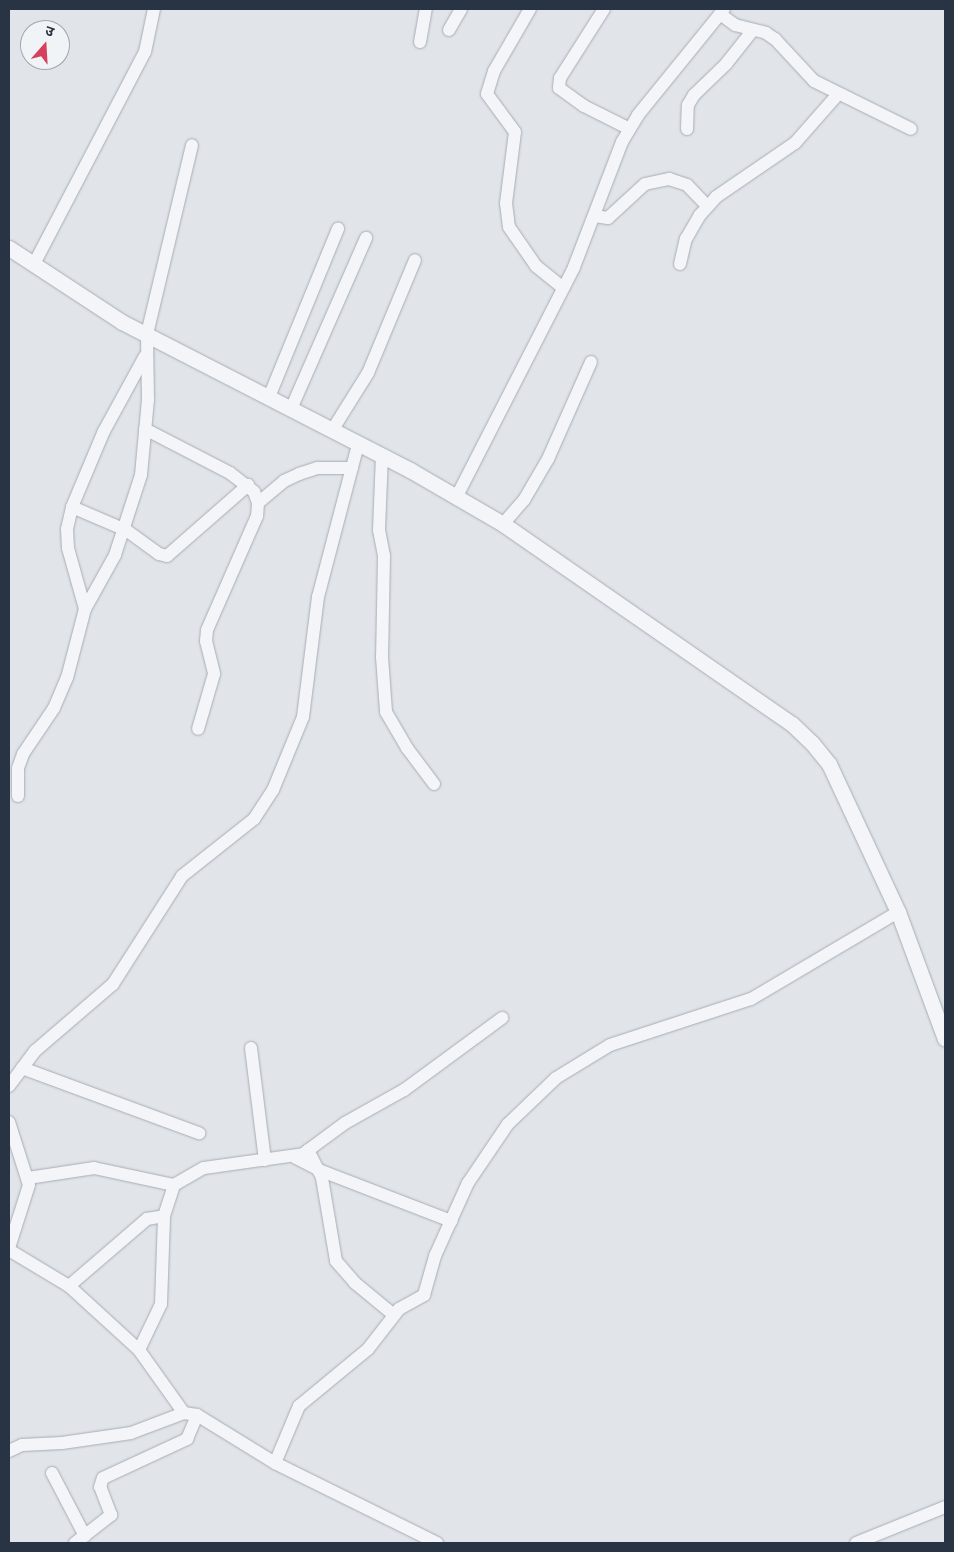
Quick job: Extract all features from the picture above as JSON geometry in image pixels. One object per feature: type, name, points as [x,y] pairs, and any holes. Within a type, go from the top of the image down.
[{"type":"street","points":[[34,264],[145,52],[154,9]]},
{"type":"street","points":[[420,42],[426,9]]},
{"type":"street","points":[[449,30],[461,9]]},
{"type":"street","points":[[530,9],[494,71],[487,94],[510,120],[515,132],[506,203],[509,227],[536,266],[563,288]]},
{"type":"street","points":[[604,9],[560,78],[559,88],[584,106],[630,129]]},
{"type":"street","points":[[457,496],[563,288],[594,216],[606,176],[630,129],[722,12],[735,25],[753,30],[775,40],[799,68],[838,94],[911,129]]},
{"type":"street","points":[[687,129],[688,105],[694,95],[726,64],[753,30]]},
{"type":"street","points":[[680,264],[686,240],[707,206],[736,181],[795,143],[838,94]]},
{"type":"street","points":[[18,796],[18,768],[23,754],[54,708],[67,678],[85,610],[126,530],[141,475],[145,429],[147,334],[192,144]]},
{"type":"street","points":[[594,216],[608,218],[639,188],[669,179],[687,185],[707,206]]},
{"type":"street","points":[[269,397],[338,229]]},
{"type":"street","points":[[291,409],[366,238]]},
{"type":"street","points":[[9,248],[147,334],[457,496],[503,524],[752,695],[812,743],[829,764],[898,912],[945,1039]]},
{"type":"street","points":[[333,430],[368,373],[415,260]]},
{"type":"street","points":[[85,610],[68,548],[67,529],[72,507],[104,431],[147,354]]},
{"type":"street","points":[[503,524],[524,500],[548,459],[591,362]]},
{"type":"street","points":[[145,429],[248,485],[258,503],[257,516],[207,630],[206,641],[214,674],[198,729]]},
{"type":"street","points":[[9,1086],[35,1051],[113,984],[182,876],[254,818],[273,790],[303,717],[318,597],[358,444]]},
{"type":"street","points":[[382,456],[379,530],[384,556],[382,657],[386,712],[407,748],[434,784]]},
{"type":"street","points":[[258,503],[284,481],[299,474],[318,468],[352,468]]},
{"type":"street","points":[[72,507],[126,530],[159,554],[167,556],[248,485]]},
{"type":"street","points":[[275,1463],[299,1406],[368,1349],[394,1314],[424,1295],[435,1256],[468,1183],[508,1124],[556,1078],[610,1045],[711,1009],[751,998],[898,912]]},
{"type":"street","points":[[28,1178],[94,1168],[174,1185],[204,1168],[294,1157],[308,1150],[345,1122],[404,1090],[502,1018]]},
{"type":"street","points":[[251,1048],[265,1160]]},
{"type":"street","points":[[22,1068],[199,1133]]},
{"type":"street","points":[[9,1122],[28,1178],[9,1249],[69,1286],[139,1350],[191,1414],[275,1463],[437,1543]]},
{"type":"street","points":[[308,1150],[319,1170],[336,1261],[355,1282],[394,1314]]},
{"type":"street","points":[[294,1157],[319,1170],[451,1221]]},
{"type":"street","points":[[139,1350],[161,1304],[164,1216],[174,1185]]},
{"type":"street","points":[[69,1286],[147,1219],[164,1216]]},
{"type":"street","points":[[9,1451],[22,1446],[62,1443],[130,1432],[191,1414]]},
{"type":"street","points":[[52,1473],[80,1540],[111,1515],[100,1487],[103,1478],[187,1439],[191,1414]]},
{"type":"street","points":[[856,1543],[945,1507]]}]
